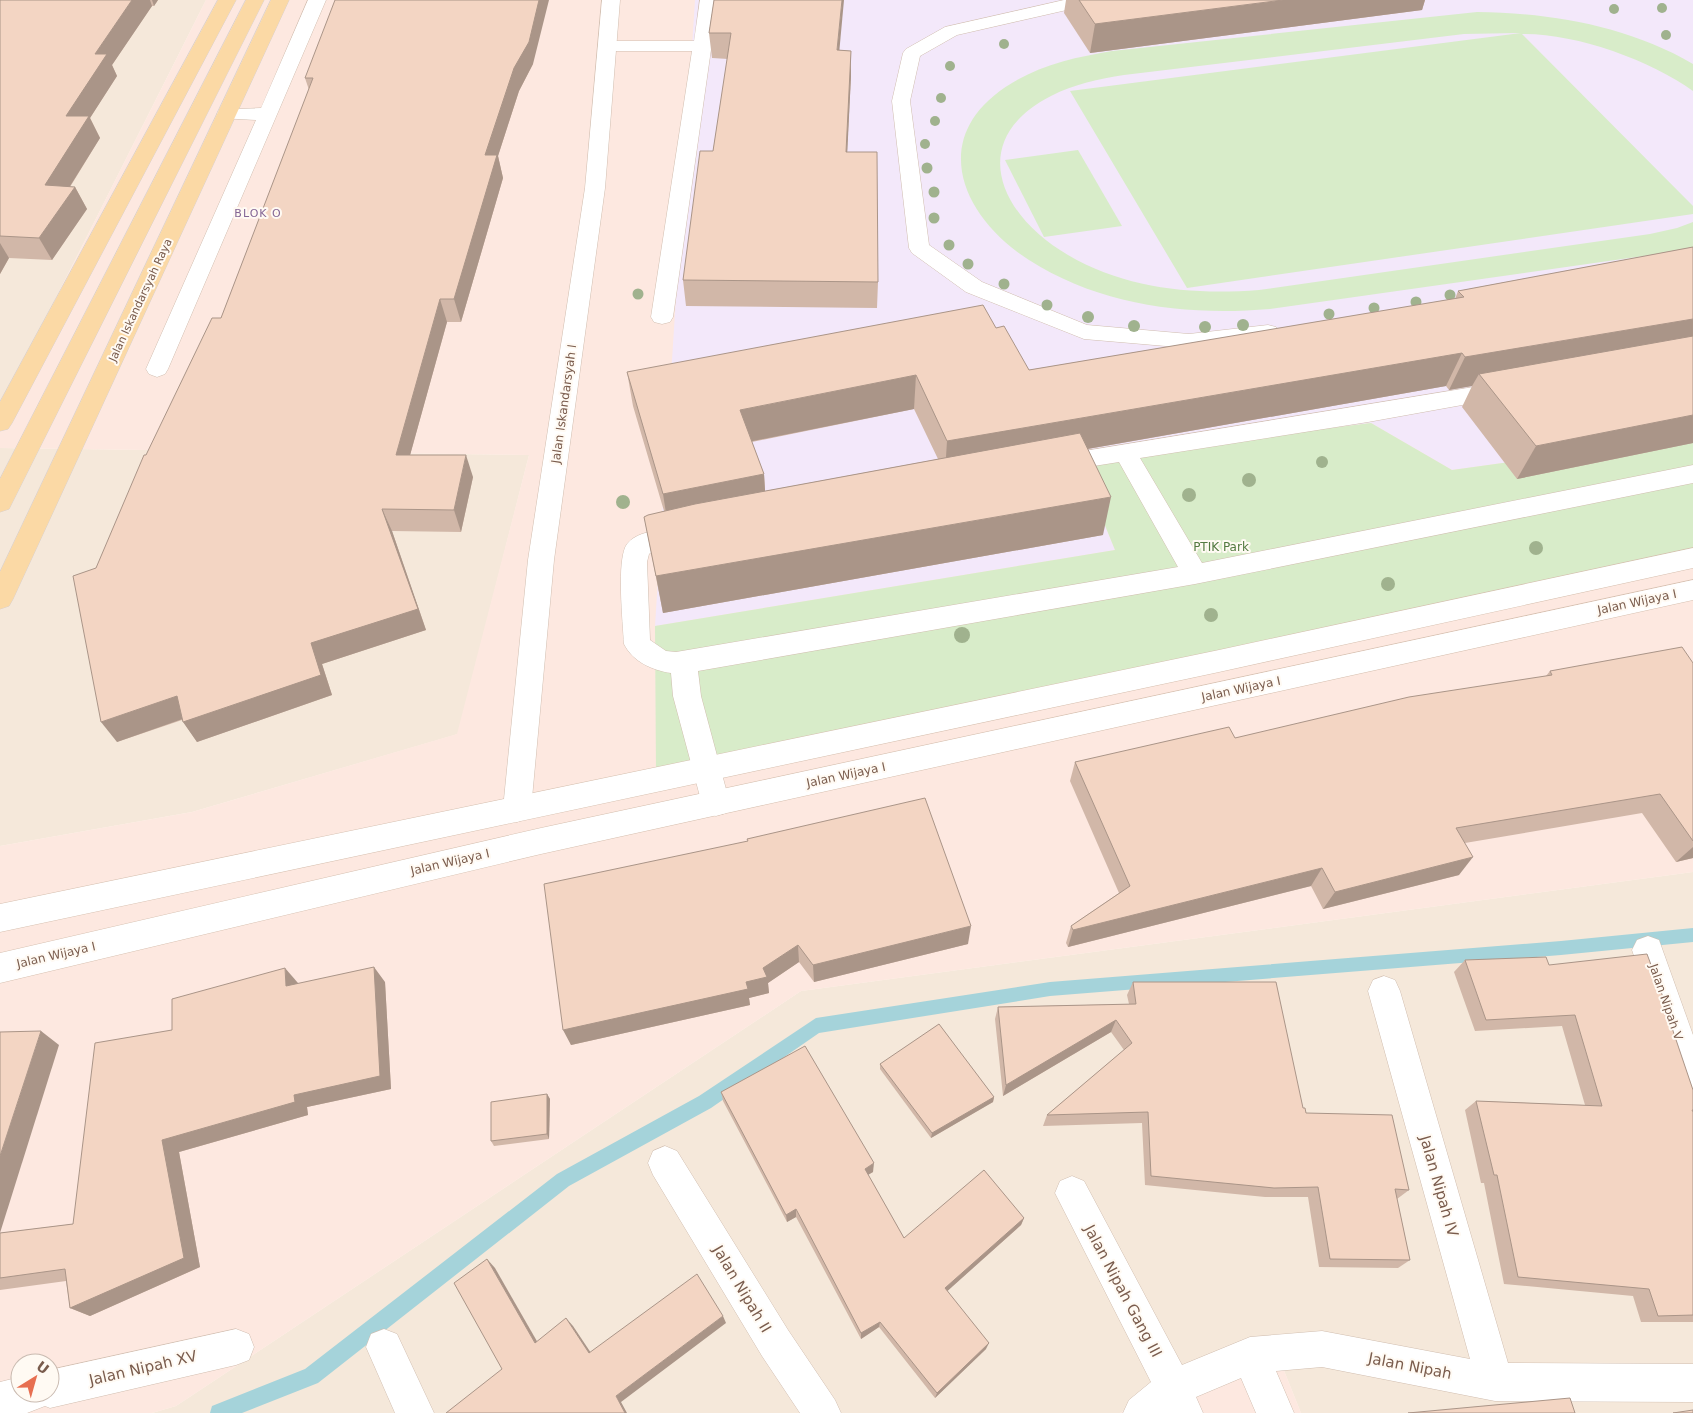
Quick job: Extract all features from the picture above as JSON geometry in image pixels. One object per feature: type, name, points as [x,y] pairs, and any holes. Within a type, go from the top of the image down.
[{"type":"main road","points":[[0,423],[227,0]]},
{"type":"main road","points":[[0,503],[255,0]]},
{"type":"main road","name":"Jalan Iskandarsyah Raya","points":[[0,599],[280,0]]},
{"type":"main road","points":[[157,369],[317,0]]},
{"type":"main road","name":"Jalan Iskandarsyah I","points":[[518,809],[541,560],[595,188],[611,0]]},
{"type":"main road","points":[[662,317],[709,0]]},
{"type":"main road","points":[[1087,0],[951,31],[912,53],[901,101],[919,248],[974,287],[1084,332],[1190,341],[1288,329]]},
{"type":"main road","points":[[607,46],[703,46]]},
{"type":"main road","points":[[231,104],[272,105]]},
{"type":"main road","points":[[1039,466],[1530,386]]},
{"type":"main road","points":[[1125,452],[1195,574]]},
{"type":"main road","points":[[709,528],[646,542],[637,550],[634,562],[637,644],[649,655],[665,663],[684,663],[1195,574],[1693,474]]},
{"type":"main road","points":[[0,918],[708,769],[1693,558]]},
{"type":"main road","name":"Jalan Wijaya I","points":[[0,968],[541,841],[1693,590]]},
{"type":"main road","points":[[684,663],[687,696],[716,804]]},
{"type":"main road","name":"Jalan Nipah V","points":[[1648,950],[1693,1083]]},
{"type":"main road","name":"Jalan Nipah IV","points":[[1384,991],[1494,1382]]},
{"type":"main road","name":"Jalan Nipah II","points":[[665,1163],[775,1343],[822,1413]]},
{"type":"main road","name":"Jalan Nipah Gang III","points":[[1072,1193],[1179,1400]]},
{"type":"main road","name":"Jalan Nipah XV","points":[[60,1387],[236,1347]]},
{"type":"main road","points":[[384,1347],[415,1413]]},
{"type":"main road","name":"Jalan Nipah","points":[[1142,1413],[1179,1400],[1250,1355],[1322,1349],[1494,1382],[1693,1384]]},
{"type":"main road","points":[[1250,1355],[1275,1413]]},
{"type":"shaded area","points":[[0,0],[206,0],[0,409]]},
{"type":"shaded area","points":[[206,0],[1693,0],[1693,872],[801,991],[176,1406],[152,1413],[0,1413],[0,846],[192,812],[457,734],[529,455],[0,448],[0,409]]},
{"type":"shaded area","points":[[695,0],[1693,0],[1693,437],[1452,470],[1371,423],[1078,459],[1115,550],[655,626]]},
{"type":"shaded area","points":[[0,448],[529,455],[458,734],[192,812],[0,846]]},
{"type":"shaded area","points":[[1693,872],[1693,1413],[1301,1413],[1281,1363],[1149,1395],[1120,1413],[152,1413],[176,1406],[801,991]]},
{"type":"shaded area","points":[[1281,1363],[1301,1413],[1120,1413],[1149,1395]]},
{"type":"green space","points":[[1477,12],[1533,15],[1588,24],[1642,40],[1693,64],[1693,91],[1656,69],[1611,50],[1565,38],[1522,34],[1693,206],[1693,214],[1187,288],[1070,91],[1521,33],[1464,34],[1124,75],[1087,82],[1051,96],[1024,114],[1008,134],[1001,155],[1002,177],[1010,199],[1025,220],[1044,239],[1068,255],[1113,276],[1160,287],[1185,290],[1259,290],[1650,234],[1693,222],[1693,249],[1270,309],[1207,311],[1176,309],[1115,298],[1057,276],[1029,260],[1005,242],[985,221],[970,198],[962,174],[962,150],[969,126],[985,103],[1012,83],[1048,66],[1112,51]]},
{"type":"green space","points":[[1078,150],[1122,226],[1044,237],[1005,160]]},
{"type":"green space","name":"PTIK Park","points":[[1371,423],[1452,470],[1693,437],[1693,557],[656,773],[655,626],[1115,550],[1078,459]]},
{"type":"building","points":[[0,0],[132,0],[95,54],[107,54],[66,116],[89,116],[45,185],[75,187],[39,238],[0,236]]},
{"type":"building","points":[[335,0],[539,0],[529,42],[514,68],[485,155],[497,155],[454,299],[440,299],[396,455],[466,455],[454,510],[382,509],[418,609],[311,643],[321,675],[183,722],[177,696],[101,722],[73,576],[96,568],[144,455],[146,455],[212,318],[221,318],[313,78],[305,78]]},
{"type":"building","points":[[714,0],[842,0],[837,50],[851,51],[846,152],[877,152],[878,282],[683,280],[700,151],[713,151],[731,33],[709,33]]},
{"type":"building","points":[[1079,0],[1283,0],[1095,24]]},
{"type":"building","points":[[1693,247],[1693,319],[1465,357],[1462,353],[947,441],[916,375],[740,410],[764,474],[663,494],[627,372],[983,305],[996,328],[1004,326],[1029,370],[1464,297],[1458,291]]},
{"type":"building","points":[[1693,336],[1693,415],[1536,446],[1479,374]]},
{"type":"building","points":[[1080,433],[1111,497],[656,576],[644,517],[648,515],[695,504]]},
{"type":"building","points":[[1682,647],[1693,663],[1693,841],[1660,794],[1456,828],[1473,857],[1335,892],[1322,868],[1073,930],[1071,926],[1130,886],[1075,762],[1229,727],[1235,738],[1409,697],[1552,675],[1550,671]]},
{"type":"building","points":[[925,798],[971,926],[813,965],[798,945],[763,968],[767,977],[746,982],[748,989],[563,1030],[544,884],[748,841],[747,839]]},
{"type":"building","points":[[1647,954],[1670,1016],[1668,1016],[1693,1090],[1693,1315],[1658,1316],[1649,1289],[1518,1277],[1497,1175],[1494,1175],[1476,1101],[1602,1106],[1575,1015],[1486,1020],[1465,960],[1546,957],[1549,965]]},
{"type":"building","points":[[374,967],[380,1076],[294,1095],[295,1102],[162,1140],[184,1258],[70,1308],[65,1269],[0,1278],[0,1233],[73,1224],[95,1043],[172,1030],[172,999],[285,968],[286,986]]},
{"type":"building","points":[[1133,982],[1276,982],[1303,1108],[1305,1108],[1306,1113],[1392,1115],[1409,1190],[1395,1189],[1410,1260],[1330,1259],[1318,1187],[1274,1188],[1151,1176],[1148,1112],[1047,1115],[1132,1043],[1116,1020],[1006,1085],[998,1007],[1136,1004]]},
{"type":"building","points":[[939,1024],[994,1097],[932,1133],[880,1064]]},
{"type":"building","points":[[41,1031],[0,1156],[0,1032]]},
{"type":"building","points":[[805,1046],[874,1163],[865,1169],[904,1238],[984,1170],[1024,1218],[945,1288],[989,1343],[937,1393],[880,1322],[861,1333],[796,1209],[786,1215],[721,1092]]},
{"type":"building","points":[[547,1094],[547,1134],[491,1141],[491,1102]]},
{"type":"building","points":[[487,1259],[535,1343],[566,1318],[589,1353],[697,1274],[723,1316],[616,1396],[625,1413],[446,1413],[502,1369],[454,1283]]},
{"type":"building","points":[[1570,1398],[1575,1413],[1408,1413]]},
{"type":"building","points":[[1693,1410],[1693,1413],[1673,1413]]},
{"type":"waterway","points":[[219,1413],[311,1376],[563,1180],[705,1102],[816,1026],[1050,989],[1561,948],[1693,935]]},
{"type":"district","name":"BLOK O","points":[[258,213]]}]
